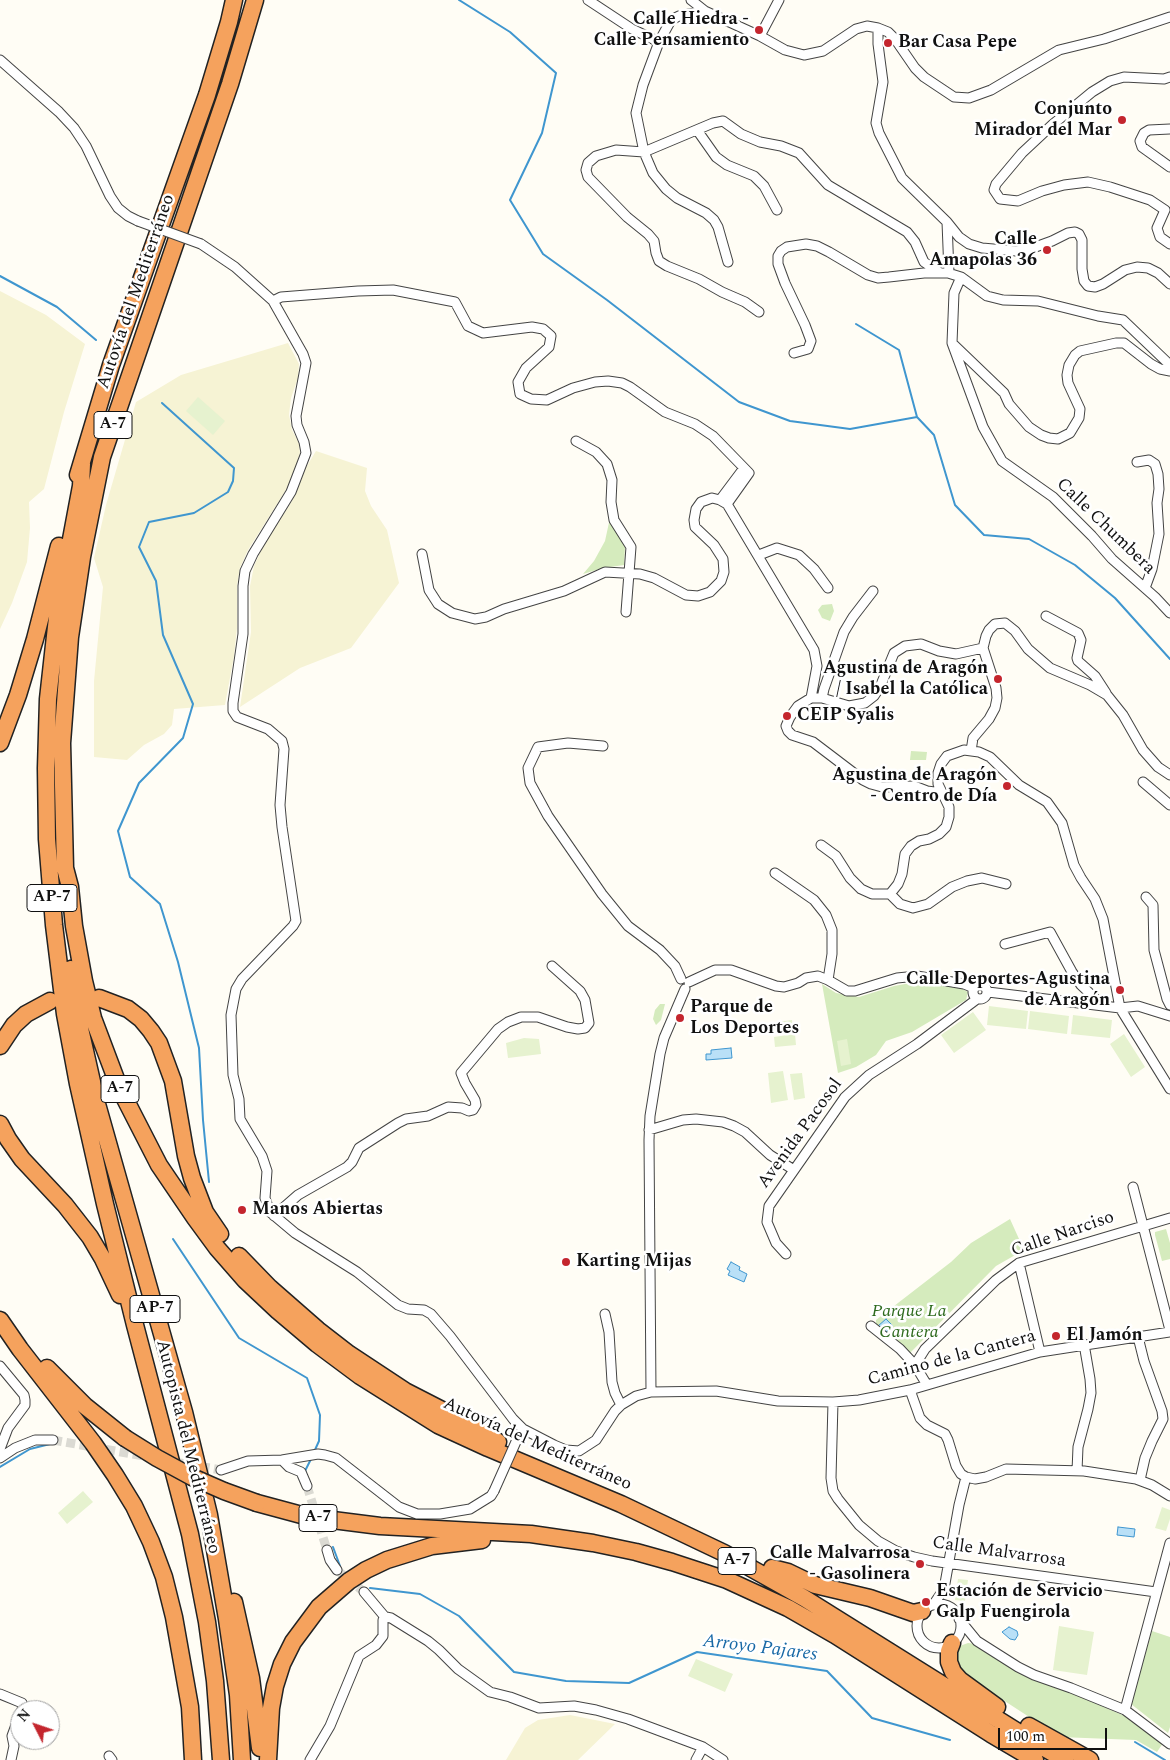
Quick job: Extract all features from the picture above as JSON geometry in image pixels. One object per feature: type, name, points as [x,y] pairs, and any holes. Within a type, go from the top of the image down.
[{"type":"highway","name":"Autovía del Mediterráneo","points":[[0,743],[18,695],[35,640],[74,484],[82,464],[111,365],[207,95],[234,0]]},
{"type":"highway","name":"Autovía del Mediterráneo","points":[[255,0],[227,93],[102,457],[82,557],[70,636],[62,743],[65,868],[70,887],[74,926],[84,981],[93,1018],[119,1087],[159,1165],[195,1218],[245,1280],[317,1344],[360,1376],[438,1425],[621,1504],[724,1553],[804,1598],[1065,1760]]},
{"type":"highway","name":"Autopista del Mediterráneo","points":[[82,464],[81,486],[58,609],[48,699],[46,768],[48,839],[54,925],[65,1014],[84,1112],[135,1326],[192,1542],[207,1622],[221,1760]]},
{"type":"highway","name":"Autopista del Mediterráneo","points":[[65,868],[62,888],[80,1024],[97,1104],[179,1394],[209,1514],[238,1695],[242,1760]]},
{"type":"highway","points":[[98,998],[128,1009],[146,1025],[159,1043],[173,1081],[186,1156],[198,1195],[213,1227],[230,1247],[270,1288],[349,1354],[404,1391],[481,1430],[498,1442]]},
{"type":"highway","points":[[0,1046],[14,1025],[26,1014],[50,1001]]},
{"type":"highway","points":[[0,1124],[22,1159],[66,1205],[90,1238],[103,1259],[117,1287],[127,1314],[135,1326]]},
{"type":"highway","name":"A-7","points":[[0,1310],[21,1338],[65,1387],[85,1406],[125,1438],[157,1458],[192,1477],[224,1491],[257,1504],[310,1517],[380,1526],[531,1534],[593,1543],[636,1552],[727,1580],[788,1608],[835,1635],[1035,1760]]},
{"type":"highway","points":[[0,1320],[115,1475],[134,1506],[151,1542],[164,1577],[174,1617],[190,1707],[193,1760]]},
{"type":"highway","points":[[422,1414],[440,1419],[498,1442],[655,1509],[715,1538],[772,1568],[866,1625],[966,1690],[1090,1760]]},
{"type":"highway","points":[[209,1514],[218,1534],[241,1630],[251,1678],[261,1760]]},
{"type":"highway","points":[[268,1760],[271,1708],[282,1664],[305,1623],[333,1593],[348,1581],[373,1567],[410,1552],[432,1546],[480,1540],[551,1538]]},
{"type":"highway","points":[[772,1568],[788,1572],[815,1585],[870,1598],[913,1613],[927,1608]]},
{"type":"highway","points":[[953,1642],[949,1652],[949,1662],[953,1672],[960,1680],[997,1707]]},
{"type":"street","points":[[588,0],[632,29],[658,42]]},
{"type":"street","points":[[691,0],[705,11],[760,36],[785,50],[804,55],[823,52],[856,29],[867,26],[878,28],[896,38],[914,68],[924,77],[954,97],[969,98],[991,90],[1059,50],[1104,39],[1170,18]]},
{"type":"street","points":[[760,36],[779,0]]},
{"type":"street","points":[[705,11],[679,16],[671,20],[658,42],[643,85],[636,113],[644,152],[653,173],[666,189],[677,198],[706,213],[714,220],[718,227],[728,262]]},
{"type":"street","points":[[878,28],[883,82],[876,123],[879,133],[902,178],[959,237],[969,244],[982,248],[1016,251],[1030,249],[1068,233],[1075,232],[1079,234],[1082,240],[1082,268],[1084,281],[1088,286],[1094,288],[1125,270],[1137,267],[1148,268],[1158,273],[1170,284]]},
{"type":"street","points":[[0,60],[59,112],[74,128],[86,146],[110,196],[118,208],[138,221],[201,244],[235,267],[272,301],[303,354],[306,363],[296,416],[306,453],[291,492],[253,554],[246,571],[243,586],[243,634],[233,703],[237,717],[268,729],[282,741],[284,749],[280,805],[281,820],[296,921],[242,979],[236,989],[231,1015],[233,1075],[239,1099],[240,1119],[262,1156],[267,1171],[265,1198],[270,1212],[307,1242],[364,1278],[398,1305],[408,1309],[424,1310],[430,1314],[450,1336],[521,1432],[566,1450],[580,1450],[596,1440],[621,1405],[636,1396],[651,1392],[649,1130],[660,1054],[664,1038],[685,983],[715,970],[731,970],[784,987],[812,976],[818,976],[847,991],[856,991],[897,978],[918,976],[964,984],[974,988],[980,985],[984,986],[988,992],[1120,1008],[1138,1006],[1170,1016]]},
{"type":"street","points":[[1170,77],[1164,79],[1124,77],[1110,81],[1092,92],[1052,124],[1022,153],[996,184],[994,190],[1000,199],[1018,201],[1042,191],[1064,185],[1088,182],[1110,187],[1150,200],[1165,210],[1156,228],[1160,237],[1170,244]]},
{"type":"street","points":[[759,312],[745,302],[722,292],[700,279],[659,261],[654,241],[627,217],[588,177],[586,170],[588,163],[604,152],[616,150],[644,152],[713,123],[723,121],[753,140],[799,153],[828,184],[908,232],[924,262],[939,272]]},
{"type":"street","points":[[1170,129],[1149,130],[1144,133],[1140,142],[1142,147],[1170,167]]},
{"type":"street","points":[[697,130],[716,157],[727,166],[754,176],[764,186],[777,210]]},
{"type":"street","points":[[946,222],[949,273]]},
{"type":"street","points":[[794,353],[808,348],[811,341],[785,283],[778,264],[778,256],[787,247],[797,244],[817,246],[859,271],[878,278],[939,272],[949,273],[961,277],[987,296],[1003,300],[1038,301],[1098,316],[1123,320],[1170,365]]},
{"type":"street","name":"Calle Chumbera","points":[[961,277],[954,292],[952,343],[983,427],[1002,462],[1053,497],[1112,559],[1168,607]]},
{"type":"street","points":[[272,301],[281,297],[393,290],[456,302],[468,326],[482,333],[532,326],[543,329],[551,336],[549,347],[526,368],[518,382],[520,394],[531,399],[547,400],[573,388],[595,382],[622,383],[665,412],[695,424],[713,436],[746,470],[723,502]]},
{"type":"street","points":[[952,343],[1004,393],[1010,404],[1030,427],[1041,435],[1050,438],[1058,439],[1070,433],[1079,418],[1080,409],[1068,383],[1067,375],[1070,365],[1080,351],[1124,343],[1151,364],[1160,369],[1170,371]]},
{"type":"street","points":[[576,441],[596,452],[607,464],[612,480],[611,502],[614,520],[631,547],[626,612]]},
{"type":"street","points":[[1137,462],[1149,460],[1155,464],[1159,489],[1157,503],[1159,534],[1152,569],[1145,588]]},
{"type":"street","points":[[422,554],[429,590],[438,604],[452,613],[475,619],[564,591],[605,572],[629,573],[654,578],[686,595],[698,596],[710,592],[721,581],[724,572],[723,559],[714,545],[695,527],[696,509],[701,502],[712,498],[723,502],[758,555],[814,650],[817,666],[811,698]]},
{"type":"street","points":[[758,555],[777,548],[799,554],[814,569],[828,588]]},
{"type":"street","points":[[822,698],[844,632],[874,590]]},
{"type":"street","points":[[1046,616],[1078,633],[1081,640],[1078,661],[1095,676],[1124,715],[1143,750],[1158,767],[1170,775]]},
{"type":"street","points":[[971,751],[973,738],[989,719],[995,708],[997,698],[996,688],[984,648],[989,630],[995,624],[1005,623],[1010,626],[1028,649],[1050,668],[1108,695]]},
{"type":"street","points":[[942,793],[927,791],[914,786],[882,787],[871,784],[813,742],[792,735],[786,726],[798,706],[811,698],[822,698],[849,706],[865,703],[874,696],[880,687],[894,653],[905,646],[921,644],[939,651],[956,654],[984,648]]},
{"type":"street","points":[[1090,685],[1095,676]]},
{"type":"street","points":[[603,746],[568,743],[538,747],[528,768],[530,783],[548,816],[602,894],[628,926],[660,950],[675,966],[685,983]]},
{"type":"street","points":[[890,894],[898,884],[902,874],[905,854],[911,846],[939,834],[946,827],[950,817],[949,807],[938,784],[940,764],[947,756],[956,752],[971,751],[990,757],[1019,785],[1047,802],[1056,812],[1062,823],[1074,865],[1095,899],[1103,919],[1120,1008],[1170,1089]]},
{"type":"street","points":[[1143,782],[1170,805]]},
{"type":"street","points":[[821,845],[836,856],[850,878],[861,889],[872,894],[890,894],[900,904],[913,908],[928,904],[952,887],[967,881],[982,878],[1006,884]]},
{"type":"street","points":[[775,873],[814,900],[826,914],[832,930],[832,954],[828,980]]},
{"type":"street","points":[[1146,897],[1153,905],[1154,950],[1166,999],[1170,1005]]},
{"type":"street","points":[[1005,944],[1050,932],[1081,985],[1102,1006]]},
{"type":"street","points":[[274,1216],[298,1195],[347,1167],[360,1148],[398,1123],[428,1116],[448,1107],[473,1110],[476,1105],[475,1100],[465,1083],[462,1073],[498,1029],[508,1022],[521,1017],[538,1017],[567,1027],[585,1028],[589,1023],[585,1000],[580,991],[552,966]]},
{"type":"street","points":[[974,988],[974,996],[977,999],[984,999],[988,992]]},
{"type":"street","name":"Avenida Pacosol","points":[[786,1254],[776,1243],[767,1222],[769,1206],[845,1097],[869,1075],[918,1044],[977,999]]},
{"type":"street","points":[[649,1130],[683,1120],[696,1119],[722,1122],[745,1132],[770,1155],[794,1170]]},
{"type":"street","points":[[1133,1187],[1170,1331]]},
{"type":"street","name":"Calle Narciso","points":[[915,1365],[925,1348],[996,1280],[1019,1263],[1170,1218]]},
{"type":"street","points":[[1019,1263],[1040,1352]]},
{"type":"street","points":[[605,1314],[609,1332],[612,1382],[621,1405]]},
{"type":"street","points":[[871,1326],[900,1349],[915,1365],[927,1385]]},
{"type":"street","name":"Camino de la Cantera","points":[[651,1392],[716,1391],[778,1401],[833,1402],[859,1400],[910,1390],[1040,1352],[1170,1331]]},
{"type":"street","points":[[1138,1336],[1163,1419],[1145,1458],[1140,1480]]},
{"type":"street","points":[[1077,1471],[1078,1447],[1088,1410],[1090,1393],[1090,1379],[1084,1344]]},
{"type":"street","points":[[0,1366],[24,1395],[25,1400],[24,1405],[8,1428],[0,1449]]},
{"type":"street","points":[[910,1390],[920,1418],[927,1425],[944,1434],[948,1440],[956,1466],[961,1474],[966,1477],[975,1479],[986,1477],[1006,1469],[1077,1471],[1117,1475],[1140,1480],[1170,1496]]},
{"type":"street","name":"Calle Malvarrosa","points":[[833,1402],[831,1478],[833,1490],[859,1525],[878,1541],[914,1557],[1156,1592]]},
{"type":"street","points":[[221,1470],[248,1461],[282,1460],[318,1454],[336,1458],[386,1498],[399,1506],[417,1514],[440,1514],[470,1509],[491,1496],[521,1432]]},
{"type":"street","points":[[0,1458],[15,1448],[34,1440],[53,1440]]},
{"type":"street","points":[[282,1460],[301,1472],[307,1486]]},
{"type":"street","points":[[966,1477],[959,1504],[944,1589],[946,1598],[960,1619],[977,1640],[1018,1667],[1124,1710],[1170,1744]]},
{"type":"street","points":[[1124,1710],[1170,1543]]},
{"type":"street","points":[[327,1550],[330,1560],[337,1570]]},
{"type":"street","points":[[944,1589],[918,1618],[918,1632],[922,1640],[934,1647],[943,1647],[962,1639],[977,1640]]},
{"type":"street","points":[[364,1592],[371,1598],[385,1617],[390,1618],[428,1641],[458,1668],[490,1692],[539,1708],[574,1706],[628,1719],[703,1746],[722,1760]]},
{"type":"street","points":[[927,1608],[943,1604],[952,1608]]},
{"type":"street","points":[[310,1760],[330,1726],[359,1656],[376,1645],[383,1636],[383,1620],[385,1617]]},
{"type":"street","points":[[953,1642],[960,1631],[960,1619]]},
{"type":"street","points":[[0,1694],[15,1700]]},
{"type":"street","points":[[696,1760],[703,1746]]},
{"type":"shaded area","points":[[0,291],[46,315],[85,344],[64,412],[44,489],[29,502],[30,528],[27,562],[0,629]]},
{"type":"shaded area","points":[[288,343],[299,364],[298,378],[291,398],[289,415],[292,430],[299,443],[300,453],[291,482],[248,550],[240,568],[237,585],[237,628],[234,656],[225,705],[174,709],[172,725],[164,734],[144,745],[127,760],[94,757],[94,681],[103,587],[94,558],[106,505],[136,402],[181,375]]},
{"type":"shaded area","points":[[316,451],[367,468],[365,491],[371,506],[387,530],[399,583],[351,648],[300,668],[240,707],[251,632],[250,586],[254,566],[263,546],[292,501],[302,474]]},
{"type":"shaded area","points":[[570,1715],[615,1724],[578,1760],[506,1760],[525,1728],[538,1720]]},
{"type":"green space","points":[[198,397],[225,421],[213,435],[186,411]]},
{"type":"green space","points":[[610,518],[625,547],[624,565],[603,568],[583,574],[594,561],[605,541]]},
{"type":"green space","points":[[832,604],[834,611],[830,621],[822,618],[818,610],[822,605]]},
{"type":"green space","points":[[911,751],[927,752],[926,760],[910,760]]},
{"type":"green space","points":[[916,982],[957,986],[968,992],[966,1000],[912,1032],[886,1041],[876,1055],[856,1067],[838,1073],[822,984],[836,993],[859,997],[894,986]]},
{"type":"green space","points":[[660,1004],[665,1004],[661,1020],[656,1025],[653,1019],[655,1010]]},
{"type":"green space","points":[[989,1006],[1028,1011],[1026,1029],[987,1025]]},
{"type":"green space","points":[[1030,1011],[1069,1016],[1067,1034],[1028,1029]]},
{"type":"green space","points":[[973,1012],[986,1030],[954,1053],[941,1035]]},
{"type":"green space","points":[[1073,1015],[1112,1020],[1110,1038],[1071,1034]]},
{"type":"green space","points":[[792,1020],[793,1030],[773,1033],[771,1023]]},
{"type":"green space","points":[[795,1034],[796,1045],[775,1047],[774,1037]]},
{"type":"green space","points":[[1124,1034],[1145,1067],[1131,1077],[1110,1044]]},
{"type":"green space","points":[[524,1038],[539,1039],[541,1054],[508,1058],[506,1043]]},
{"type":"green space","points":[[847,1039],[851,1064],[841,1066],[837,1041]]},
{"type":"green space","points":[[783,1071],[788,1100],[771,1103],[768,1073]]},
{"type":"green space","points":[[802,1073],[805,1098],[794,1100],[790,1074]]},
{"type":"green space","name":"Parque La Cantera","points":[[1010,1219],[1024,1250],[996,1266],[910,1353],[876,1326],[876,1320],[951,1262],[971,1243]]},
{"type":"green space","points":[[1166,1229],[1170,1243],[1170,1259],[1162,1261],[1155,1232]]},
{"type":"green space","points":[[83,1491],[93,1502],[67,1524],[58,1513]]},
{"type":"green space","points":[[1162,1507],[1170,1510],[1170,1519],[1166,1531],[1155,1528]]},
{"type":"green space","points":[[958,1579],[968,1580],[965,1601],[955,1600]]},
{"type":"green space","points":[[1059,1626],[1094,1632],[1087,1675],[1053,1670]]},
{"type":"green space","points":[[1152,1631],[1170,1637],[1170,1727],[1168,1733],[1131,1704]]},
{"type":"green space","points":[[968,1643],[976,1644],[1069,1692],[1125,1716],[1163,1743],[1157,1752],[1136,1740],[1060,1737],[960,1672],[954,1652],[957,1647]]},
{"type":"green space","points":[[696,1659],[733,1674],[725,1692],[688,1676]]},
{"type":"water","points":[[731,1048],[732,1058],[706,1060],[706,1054],[711,1054],[711,1050]]},
{"type":"water","points":[[731,1262],[740,1267],[739,1270],[747,1274],[744,1282],[728,1275],[730,1271],[727,1269]]},
{"type":"water","points":[[886,1319],[893,1326],[885,1333],[878,1326]]},
{"type":"water","points":[[1118,1527],[1135,1529],[1134,1537],[1117,1535]]},
{"type":"water","points":[[1009,1627],[1017,1631],[1018,1635],[1015,1640],[1010,1639],[1002,1632]]},
{"type":"waterway","points":[[459,0],[510,32],[556,73],[542,133],[510,200],[543,254],[607,300],[739,402],[790,421],[850,429],[917,417]]},
{"type":"waterway","points":[[0,276],[57,307],[96,340]]},
{"type":"waterway","points":[[856,324],[899,350],[917,417],[934,435],[955,505],[984,535],[1029,539],[1075,565],[1115,598],[1170,659]]},
{"type":"waterway","points":[[162,403],[234,468],[233,481],[228,492],[194,513],[149,522],[139,547],[156,581],[163,635],[193,704],[183,738],[139,783],[118,831],[130,877],[160,904],[178,962],[199,1048],[209,1182]]},
{"type":"waterway","points":[[173,1239],[239,1338],[307,1378],[320,1415],[319,1441],[314,1452]]},
{"type":"waterway","name":"Arroyo Pajares","points":[[0,1467],[30,1449],[50,1444]]},
{"type":"waterway","points":[[306,1473],[305,1471],[311,1459]]},
{"type":"waterway","name":"Arroyo Pajares","points":[[333,1547],[340,1566]]},
{"type":"waterway","name":"Arroyo Pajares","points":[[370,1588],[420,1594],[459,1616],[514,1672],[566,1681],[629,1683],[697,1652],[827,1671],[872,1718],[950,1740]]},
{"type":"waterway","name":"Arroyo Pajares","points":[[1135,1742],[1165,1760]]},
{"type":"tunnel","points":[[53,1440],[149,1457]]},
{"type":"tunnel","points":[[174,1462],[221,1470]]},
{"type":"tunnel","points":[[307,1486],[327,1550]]},
{"type":"tunnel","points":[[337,1570],[364,1592]]},
{"type":"place","name":"Calle Hiedra - Calle Pensamiento","points":[[759,30]]},
{"type":"place","name":"Bar Casa Pepe","points":[[888,43]]},
{"type":"place","name":"Conjunto Mirador del Mar","points":[[1122,120]]},
{"type":"place","name":"Calle Amapolas 36","points":[[1047,250]]},
{"type":"place","name":"Agustina de Aragón / Isabel la Católica","points":[[998,679]]},
{"type":"place","name":"CEIP Syalis","points":[[787,716]]},
{"type":"place","name":"Agustina de Aragón - Centro de Día","points":[[1007,786]]},
{"type":"place","name":"Calle Deportes-Agustina de Aragón","points":[[1120,990]]},
{"type":"place","name":"Parque de Los Deportes","points":[[680,1018]]},
{"type":"place","name":"Manos Abiertas","points":[[242,1210]]},
{"type":"place","name":"Karting Mijas","points":[[566,1262]]},
{"type":"place","name":"El Jamón","points":[[1056,1336]]},
{"type":"place","name":"Calle Malvarrosa - Gasolinera","points":[[920,1564]]},
{"type":"place","name":"Estación de Servicio Galp Fuengirola","points":[[926,1602]]}]
